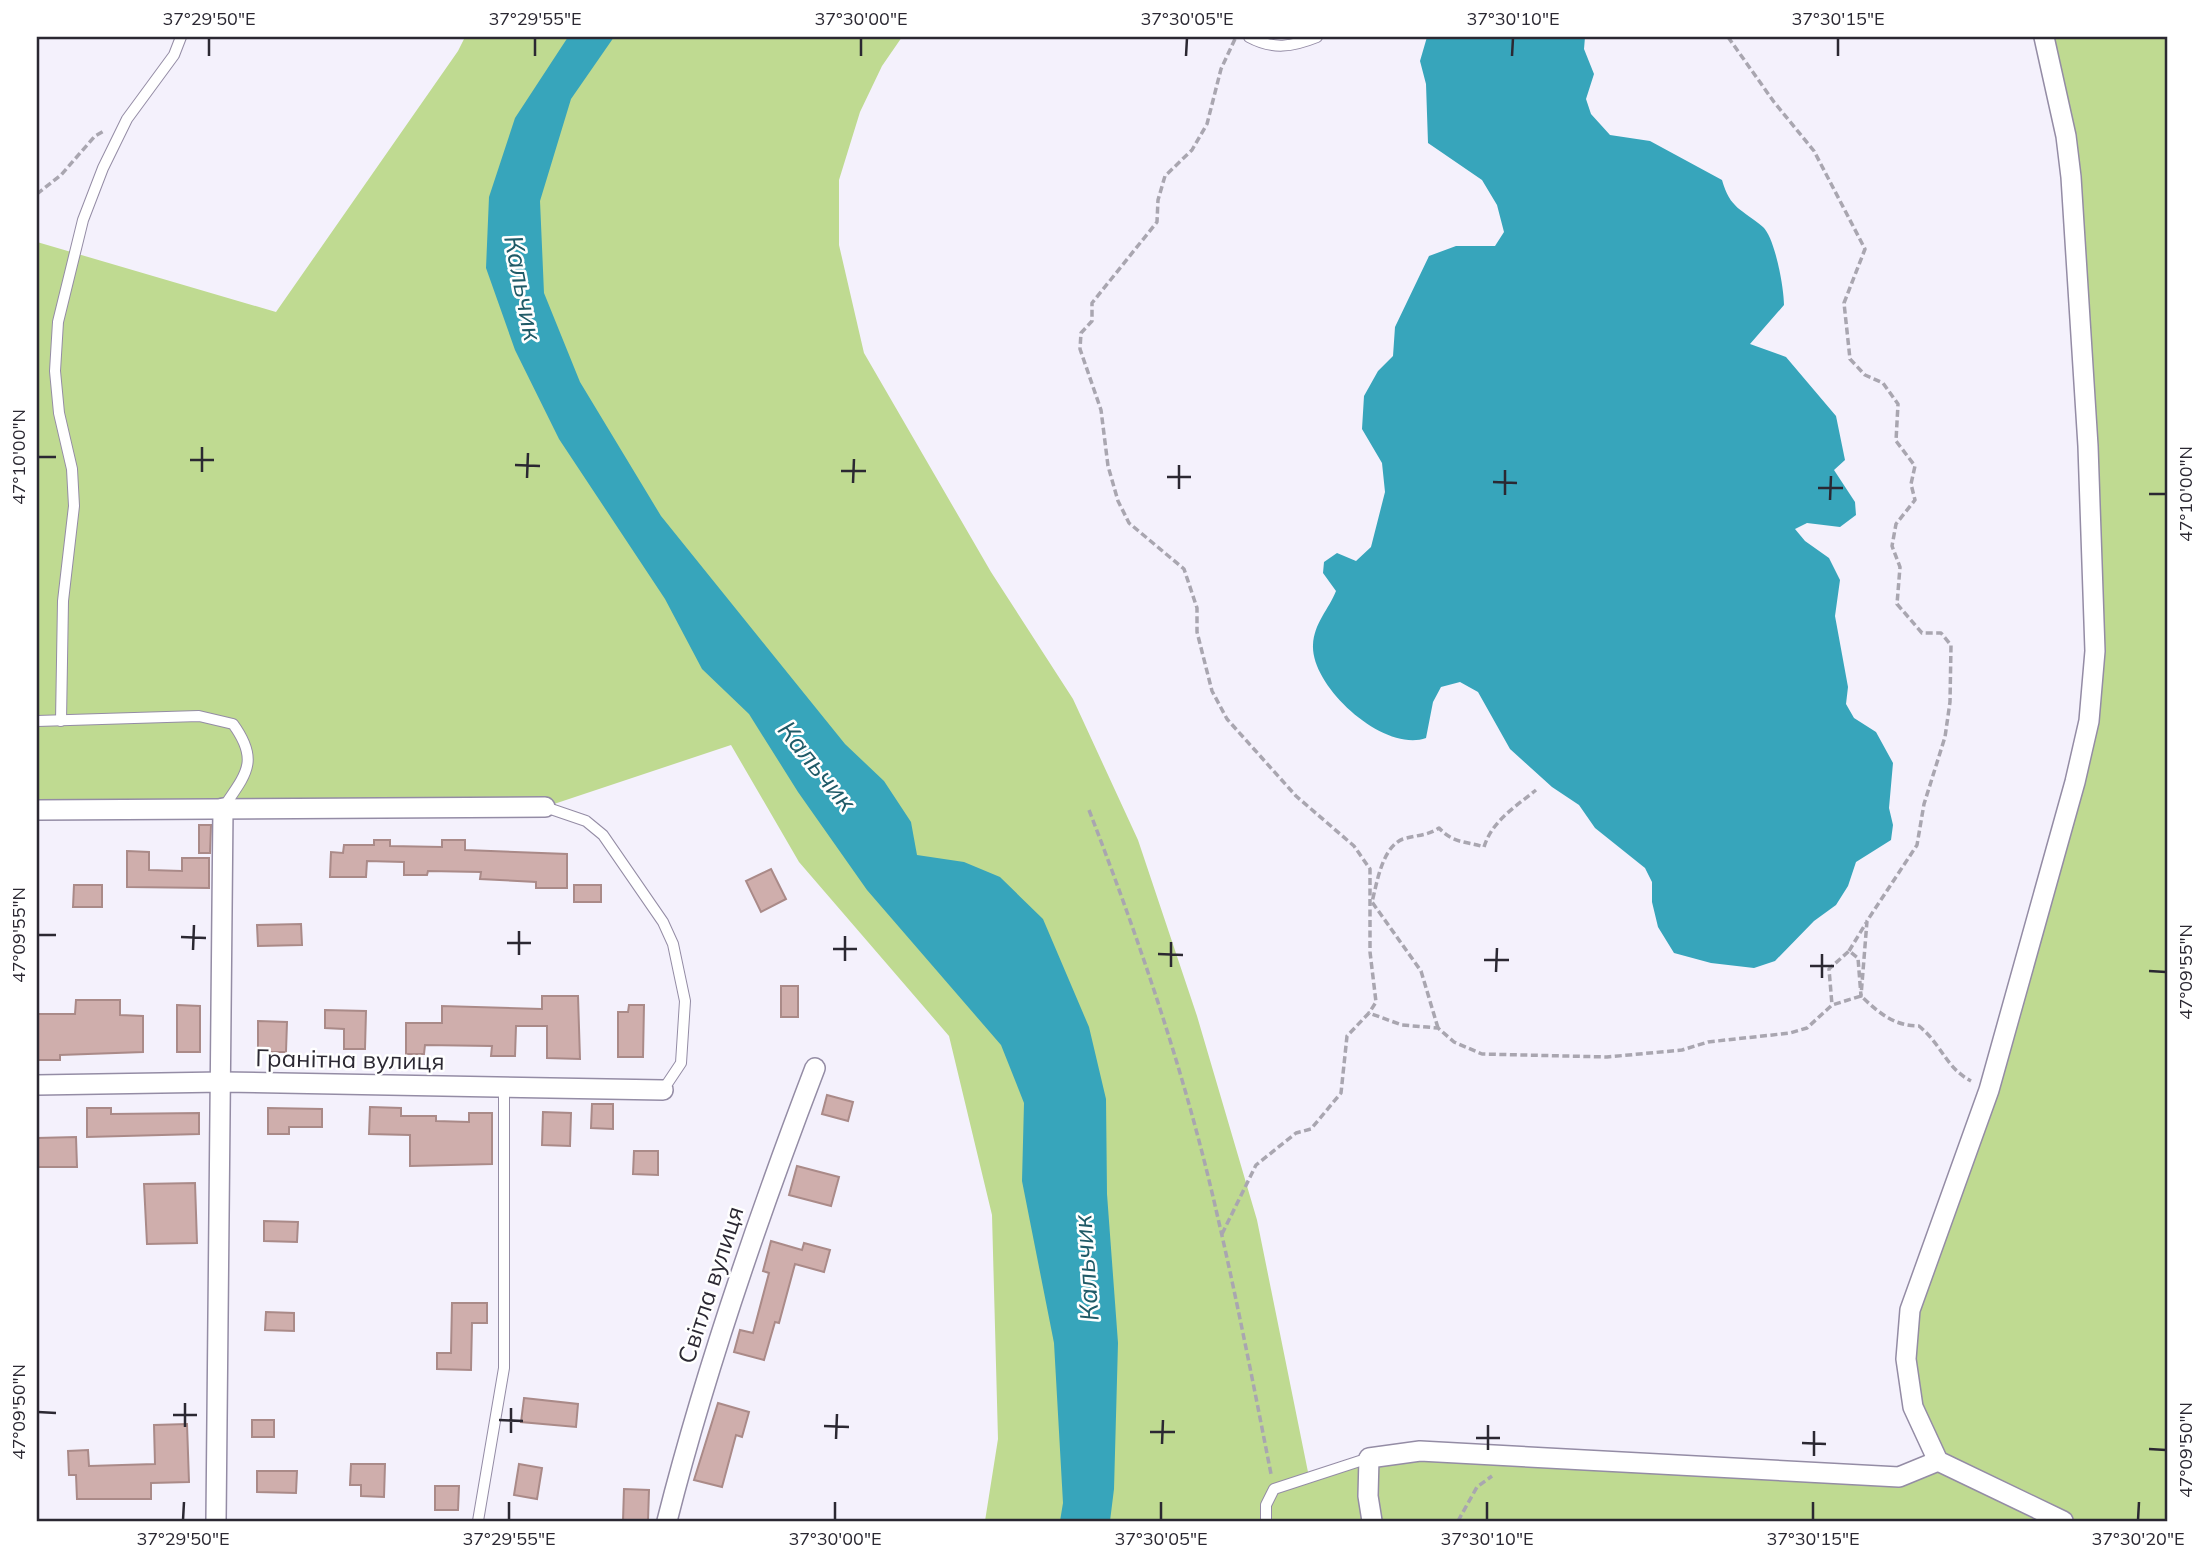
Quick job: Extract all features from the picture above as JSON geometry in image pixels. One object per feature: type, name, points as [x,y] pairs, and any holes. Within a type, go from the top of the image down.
[{"type":"street","points":[[2044,37],[2066,136],[2071,177],[2088,446],[2095,650],[2089,721],[2075,782],[1989,1090],[1910,1310],[1906,1359],[1913,1407],[1938,1461],[2063,1521]]},
{"type":"street","points":[[37,810],[545,807]]},
{"type":"street","points":[[216,1521],[223,808]]},
{"type":"street","name":"Світла вулиця","points":[[667,1521],[690,1430],[750,1239],[814,1068]]},
{"type":"street","name":"Гранітна вулиця","points":[[37,1085],[222,1082],[663,1090]]},
{"type":"street","points":[[1372,1521],[1368,1496],[1369,1458],[1420,1451],[1899,1477],[1938,1461]]},
{"type":"lane","points":[[61,721],[63,601],[74,506],[72,469],[60,413],[55,371],[58,322],[83,220],[127,119],[174,55],[181,37]]},
{"type":"lane","points":[[1249,37],[1264,45],[1293,46],[1317,37]]},
{"type":"lane","points":[[37,721],[199,716],[233,724],[247,743],[248,762],[243,780],[223,808]]},
{"type":"lane","points":[[545,807],[586,821],[603,835],[663,922],[673,944],[685,1001],[681,1063],[663,1090]]},
{"type":"lane","points":[[478,1521],[504,1368],[504,1087]]},
{"type":"lane","points":[[1266,1521],[1266,1505],[1274,1489],[1369,1458]]},
{"type":"path","points":[[1222,1234],[1256,1165],[1296,1133],[1311,1129],[1341,1093],[1347,1036],[1376,1002],[1370,952],[1370,869],[1354,846],[1296,796],[1227,719],[1212,691],[1196,632],[1197,608],[1184,569],[1129,523],[1118,501],[1108,466],[1101,410],[1080,349],[1081,333],[1092,321],[1091,303],[1149,236],[1157,222],[1158,200],[1165,176],[1192,150],[1207,124],[1221,69],[1236,37]]},
{"type":"path","points":[[1728,37],[1774,102],[1814,151],[1865,249],[1844,303],[1850,359],[1866,376],[1883,383],[1898,404],[1896,441],[1915,467],[1911,484],[1915,500],[1896,524],[1892,546],[1900,567],[1897,604],[1922,633],[1941,634],[1951,645],[1953,665],[1945,737],[1924,804],[1917,845],[1849,951],[1829,969],[1832,1005]]},
{"type":"path","points":[[37,194],[61,175],[95,136],[127,119]]},
{"type":"path","points":[[1372,902],[1388,852],[1402,839],[1416,839],[1439,828],[1448,838],[1460,844],[1484,847],[1489,833],[1501,819],[1536,790]]},
{"type":"path","points":[[1089,810],[1122,894],[1189,1106],[1222,1234],[1274,1489]]},
{"type":"path","points":[[1372,902],[1421,971],[1438,1028],[1454,1042],[1482,1054],[1607,1056],[1682,1050],[1708,1042],[1758,1039],[1770,1034],[1790,1033],[1807,1028],[1832,1005],[1861,996]]},
{"type":"path","points":[[1861,996],[1867,921]]},
{"type":"path","points":[[1849,951],[1858,958],[1861,996],[1879,1014],[1902,1026],[1919,1026],[1935,1039],[1953,1071],[1989,1090]]},
{"type":"path","points":[[1369,1013],[1402,1025],[1438,1028]]},
{"type":"path","points":[[1458,1521],[1476,1487],[1519,1456]]},
{"type":"green space","points":[[465,37],[902,37],[882,66],[860,112],[839,180],[839,245],[864,353],[991,572],[1073,699],[1138,840],[1197,1016],[1257,1220],[1309,1477],[1369,1458],[1898,1477],[1938,1461],[1913,1407],[1910,1310],[1989,1090],[2089,721],[2071,177],[2044,37],[2168,37],[2168,1521],[985,1521],[998,1439],[992,1215],[949,1036],[799,862],[731,745],[545,807],[37,810],[37,242],[276,312],[458,51]]},
{"type":"water","name":"Кальчик","points":[[568,37],[614,37],[571,99],[540,201],[544,293],[580,382],[661,516],[845,744],[884,781],[911,822],[917,855],[964,862],[1000,877],[1043,919],[1089,1027],[1106,1099],[1107,1194],[1118,1343],[1114,1489],[1110,1521],[1060,1521],[1063,1503],[1054,1343],[1022,1181],[1024,1103],[1001,1045],[867,890],[798,792],[749,714],[702,669],[665,599],[559,439],[515,350],[486,268],[489,197],[515,118]]},
{"type":"water","points":[[1427,37],[1585,37],[1584,49],[1594,74],[1586,99],[1591,114],[1610,135],[1650,141],[1722,180],[1733,203],[1763,227],[1771,241],[1781,276],[1784,305],[1750,344],[1786,357],[1836,416],[1845,460],[1834,470],[1855,502],[1856,515],[1840,527],[1807,523],[1795,529],[1805,541],[1829,558],[1840,580],[1835,616],[1848,687],[1846,704],[1854,718],[1876,732],[1893,763],[1889,808],[1893,825],[1891,840],[1856,862],[1848,886],[1836,905],[1814,921],[1775,961],[1754,968],[1711,963],[1674,953],[1658,927],[1652,902],[1652,882],[1645,868],[1595,828],[1579,805],[1552,787],[1510,749],[1478,692],[1460,682],[1441,687],[1433,702],[1426,738],[1409,740],[1390,736],[1353,713],[1337,697],[1316,662],[1314,637],[1336,591],[1323,573],[1324,562],[1337,553],[1356,561],[1371,547],[1385,492],[1382,463],[1362,429],[1364,396],[1378,371],[1393,356],[1395,327],[1429,256],[1456,246],[1495,246],[1504,232],[1497,205],[1482,180],[1428,143],[1426,84],[1420,61]]},
{"type":"building","points":[[199,825],[211,825],[210,853],[199,853]]},
{"type":"building","points":[[374,840],[390,840],[390,846],[442,847],[442,840],[465,840],[465,850],[567,854],[567,888],[536,888],[536,882],[480,879],[481,872],[428,871],[427,875],[404,875],[404,862],[367,861],[366,877],[330,877],[331,852],[343,853],[344,845],[374,845]]},
{"type":"building","points":[[127,851],[149,852],[149,870],[182,871],[182,858],[209,858],[209,888],[127,887]]},
{"type":"building","points":[[771,869],[786,899],[761,912],[746,881]]},
{"type":"building","points":[[74,885],[102,885],[102,907],[73,907]]},
{"type":"building","points":[[574,885],[601,885],[601,902],[574,902]]},
{"type":"building","points":[[301,924],[302,945],[258,946],[257,925]]},
{"type":"building","points":[[781,986],[798,986],[798,1017],[781,1017]]},
{"type":"building","points":[[542,996],[578,996],[580,1059],[547,1058],[547,1026],[516,1026],[515,1056],[491,1056],[492,1046],[425,1045],[424,1054],[406,1054],[406,1023],[442,1023],[442,1006],[542,1009]]},
{"type":"building","points":[[76,1000],[120,1000],[120,1015],[143,1016],[143,1052],[60,1055],[60,1060],[38,1060],[38,1014],[75,1014]]},
{"type":"building","points":[[177,1005],[200,1006],[200,1052],[177,1052]]},
{"type":"building","points":[[629,1005],[644,1005],[643,1057],[618,1057],[618,1012],[628,1012]]},
{"type":"building","points":[[325,1010],[366,1011],[365,1049],[344,1049],[344,1029],[325,1028]]},
{"type":"building","points":[[258,1021],[287,1022],[286,1052],[258,1052]]},
{"type":"building","points":[[827,1095],[853,1102],[848,1121],[822,1114]]},
{"type":"building","points":[[592,1104],[613,1104],[613,1129],[591,1128]]},
{"type":"building","points":[[370,1107],[401,1108],[401,1116],[436,1116],[436,1121],[469,1122],[469,1113],[492,1113],[492,1164],[410,1166],[410,1135],[369,1134]]},
{"type":"building","points":[[87,1108],[111,1108],[111,1114],[199,1113],[199,1134],[87,1137]]},
{"type":"building","points":[[268,1108],[322,1109],[322,1127],[289,1127],[289,1134],[268,1134]]},
{"type":"building","points":[[543,1112],[571,1113],[570,1146],[542,1145]]},
{"type":"building","points":[[76,1137],[77,1167],[37,1167],[37,1138]]},
{"type":"building","points":[[634,1151],[658,1151],[658,1175],[633,1174]]},
{"type":"building","points":[[797,1166],[839,1177],[831,1206],[789,1195]]},
{"type":"building","points":[[195,1183],[197,1243],[147,1244],[144,1184]]},
{"type":"building","points":[[264,1221],[298,1222],[297,1242],[264,1241]]},
{"type":"building","points":[[771,1241],[802,1250],[804,1243],[830,1250],[824,1272],[795,1264],[779,1323],[775,1322],[764,1360],[734,1352],[740,1330],[753,1333],[769,1273],[763,1271]]},
{"type":"building","points":[[452,1303],[487,1303],[487,1323],[472,1323],[471,1370],[437,1369],[437,1353],[451,1353]]},
{"type":"building","points":[[266,1312],[294,1313],[294,1331],[265,1330]]},
{"type":"building","points":[[524,1398],[578,1404],[576,1427],[521,1422]]},
{"type":"building","points":[[718,1403],[749,1412],[742,1437],[736,1435],[722,1487],[694,1480]]},
{"type":"building","points":[[252,1420],[274,1420],[274,1437],[252,1437]]},
{"type":"building","points":[[187,1424],[189,1482],[151,1483],[151,1499],[77,1499],[76,1475],[69,1475],[68,1451],[88,1450],[89,1466],[155,1464],[154,1425]]},
{"type":"building","points":[[351,1464],[385,1464],[384,1497],[361,1496],[361,1485],[350,1485]]},
{"type":"building","points":[[519,1464],[542,1468],[537,1499],[514,1495]]},
{"type":"building","points":[[257,1471],[297,1471],[296,1493],[257,1492]]},
{"type":"building","points":[[435,1486],[459,1486],[458,1510],[435,1510]]},
{"type":"building","points":[[624,1489],[649,1490],[648,1521],[623,1521]]}]
